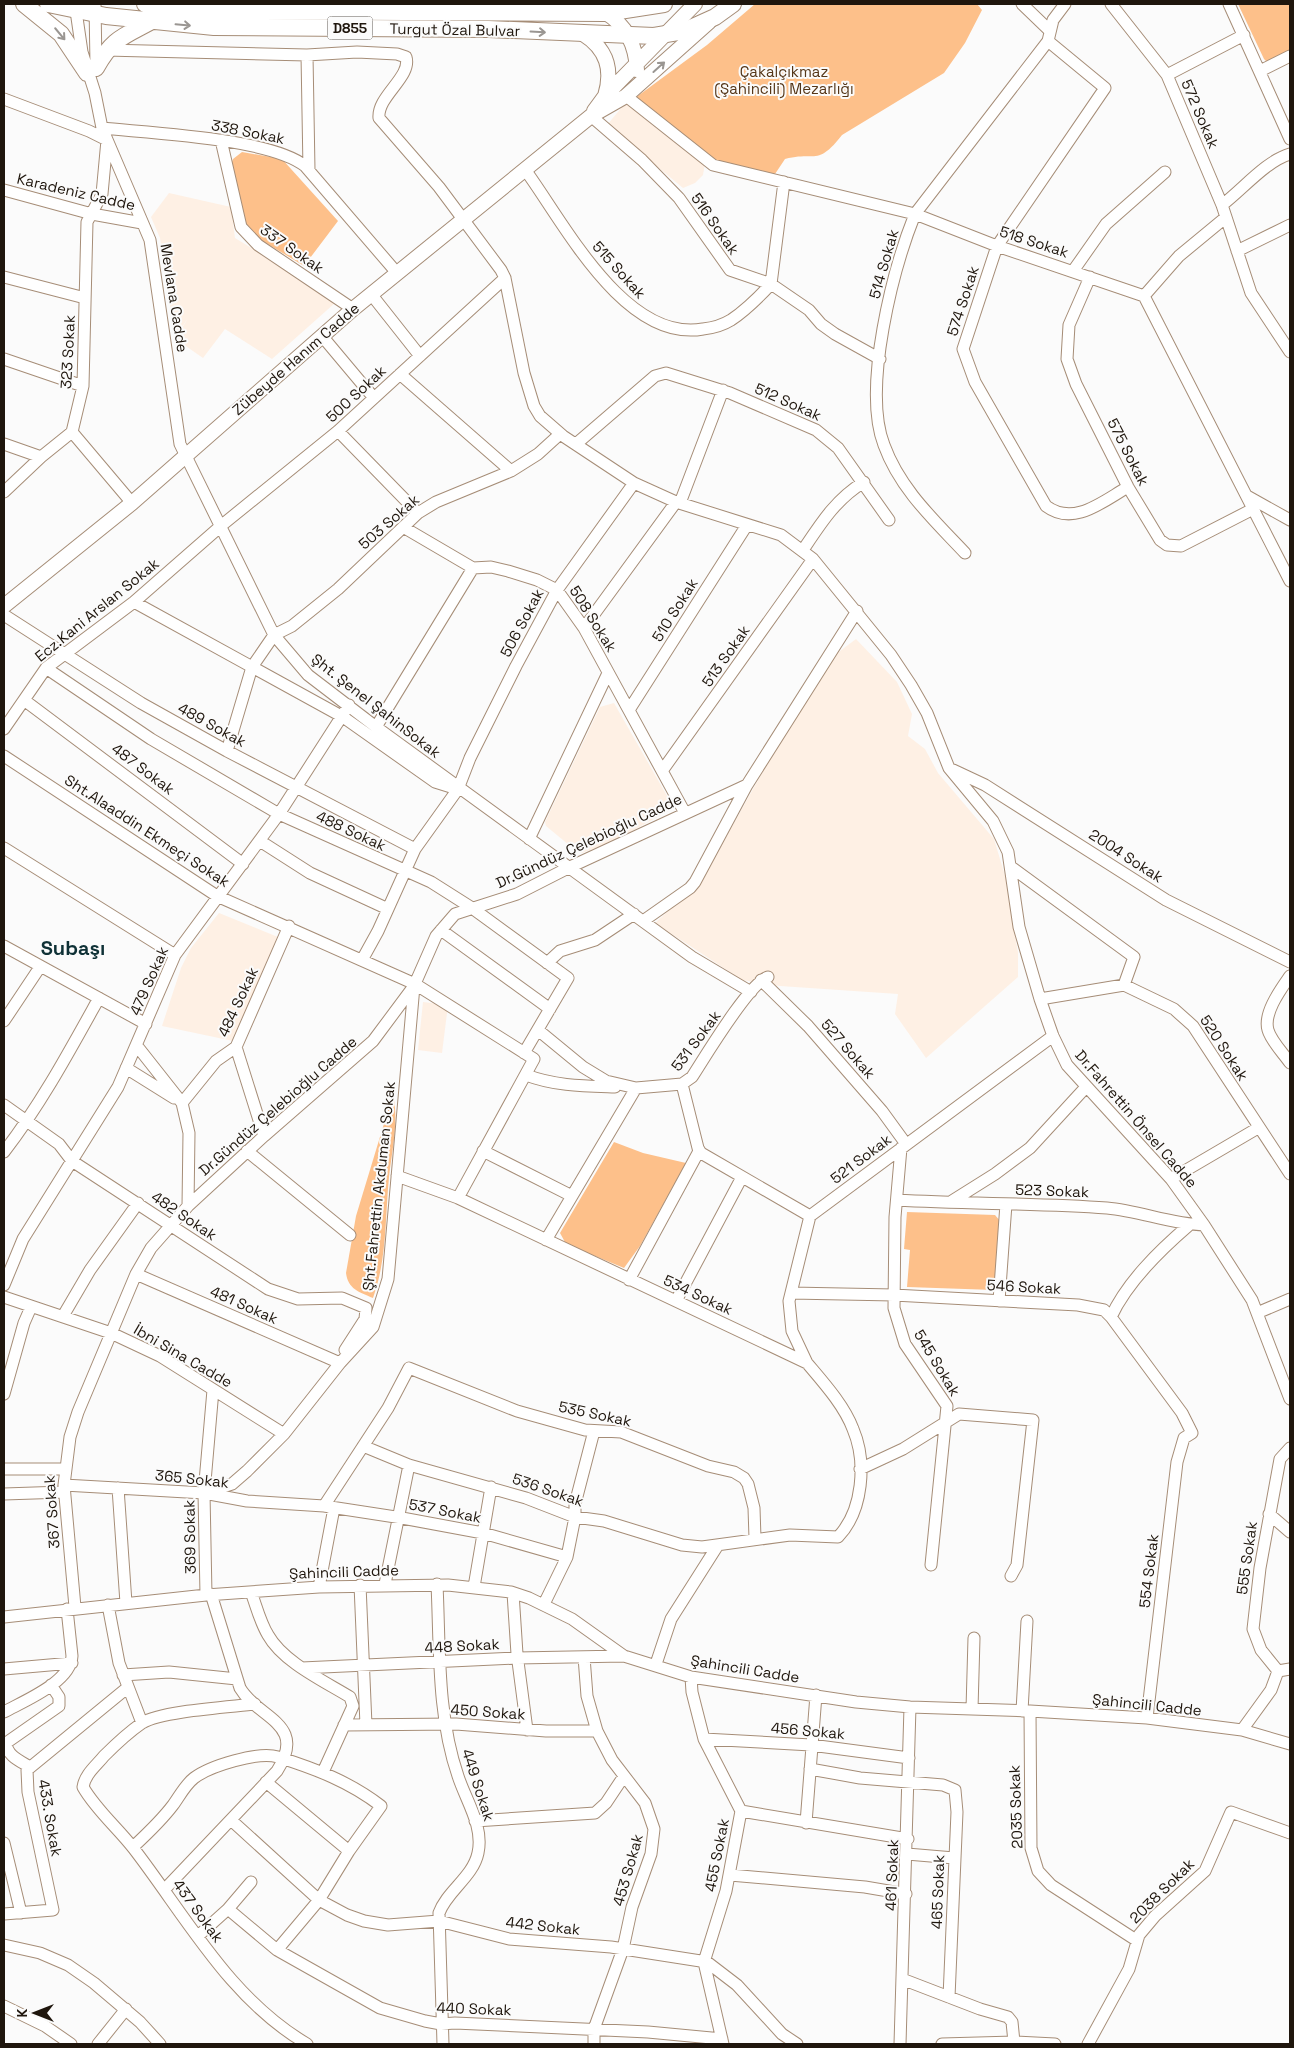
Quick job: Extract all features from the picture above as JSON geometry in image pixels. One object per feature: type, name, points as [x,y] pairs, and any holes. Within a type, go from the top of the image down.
[{"type":"highway","points":[[24,4],[61,34],[92,71],[106,50],[115,41],[150,22]]},
{"type":"highway","name":"Turgut Özal Bulvar","points":[[48,4],[95,9],[150,22],[214,27],[488,29],[659,36]]},
{"type":"highway","name":"Turgut Özal Bulvar","points":[[145,4],[212,11],[506,8],[606,13],[662,4]]},
{"type":"highway","name":"Zübeyde Hanım Cadde","points":[[659,36],[684,31],[715,17],[733,4]]},
{"type":"main road","name":"Zübeyde Hanım Cadde","points":[[591,116],[605,96],[636,65],[659,36],[695,4]]},
{"type":"main road","points":[[606,13],[621,25],[635,51],[636,65],[631,92]]},
{"type":"main road","name":"Zübeyde Hanım Cadde","points":[[4,606],[132,503],[371,294],[591,116],[631,92],[715,17]]},
{"type":"main road","points":[[583,34],[599,46],[607,62],[610,77],[605,96]]},
{"type":"street","points":[[1022,4],[1049,35]]},
{"type":"street","name":"514 Sokak","points":[[966,553],[911,495],[884,445],[879,426],[877,404],[885,315],[905,240],[915,214],[1049,35],[1053,20],[1065,4]]},
{"type":"street","name":"572 Sokak","points":[[1111,4],[1167,75],[1222,205],[1251,293],[1290,352]]},
{"type":"street","points":[[1229,4],[1290,139]]},
{"type":"street","name":"Mevlana Cadde","points":[[75,7],[92,71],[102,128],[150,240],[180,444],[185,456]]},
{"type":"street","name":"Mevlana Cadde","points":[[92,71],[95,9]]},
{"type":"street","name":"574 Sokak","points":[[1049,35],[1105,88],[997,246],[963,349],[975,382],[1046,506],[1062,515],[1085,511],[1128,487]]},
{"type":"street","points":[[1167,75],[1244,35]]},
{"type":"street","points":[[106,50],[307,55],[309,170]]},
{"type":"street","name":"Dr.Fahrettin Önsel Cadde","points":[[307,55],[357,52],[404,55],[407,61],[406,67],[382,103],[380,118],[439,187],[505,278],[530,393],[540,416],[560,434],[634,483],[678,503],[780,535],[813,559],[858,611],[911,684],[927,713],[949,768],[994,820],[1004,842],[1011,866],[1019,927],[1040,999],[1053,1036],[1067,1065],[1171,1179],[1204,1225],[1252,1300],[1290,1399]]},
{"type":"street","points":[[1260,71],[1290,56]]},
{"type":"street","name":"518 Sokak","points":[[631,92],[708,163],[915,214],[997,246],[1144,296]]},
{"type":"street","points":[[4,99],[89,131],[107,140]]},
{"type":"street","name":"516 Sokak","points":[[591,116],[642,160],[679,198],[730,270],[771,284],[809,310],[820,324],[880,359]]},
{"type":"street","name":"338 Sokak","points":[[102,128],[221,140],[293,157],[309,170],[397,273]]},
{"type":"street","name":"323 Sokak","points":[[72,432],[83,386],[88,222],[102,194],[107,140]]},
{"type":"street","name":"337 Sokak","points":[[221,140],[244,233],[258,245],[353,309]]},
{"type":"street","points":[[1222,205],[1244,189],[1266,167],[1290,154]]},
{"type":"street","name":"515 Sokak","points":[[526,170],[582,252],[625,304],[653,322],[684,330],[718,326],[747,308],[771,284]]},
{"type":"street","points":[[1073,271],[1106,224],[1165,172]]},
{"type":"street","points":[[771,284],[784,182]]},
{"type":"street","name":"Karadeniz Cadde","points":[[4,190],[92,214],[142,223]]},
{"type":"street","points":[[1225,218],[1179,256],[1144,296],[1290,581]]},
{"type":"street","points":[[1237,251],[1290,225]]},
{"type":"street","points":[[4,276],[85,298]]},
{"type":"street","name":"575 Sokak","points":[[1090,277],[1070,325],[1067,359],[1076,384],[1128,487],[1160,540],[1174,547],[1181,546],[1253,509]]},
{"type":"street","name":"500 Sokak","points":[[222,525],[338,431],[505,278]]},
{"type":"street","points":[[371,294],[420,356]]},
{"type":"street","points":[[322,336],[374,398]]},
{"type":"street","points":[[4,359],[83,386]]},
{"type":"street","name":"512 Sokak","points":[[576,444],[655,376],[666,373],[723,390],[784,414],[816,430],[838,448],[864,482],[889,520]]},
{"type":"street","points":[[400,374],[511,471]]},
{"type":"street","points":[[584,628],[678,503],[723,390]]},
{"type":"street","points":[[338,431],[418,513]]},
{"type":"street","points":[[4,492],[41,457],[72,432],[132,503]]},
{"type":"street","name":"503 Sokak","points":[[274,635],[292,626],[338,589],[418,513],[436,502],[511,471],[538,454],[560,434]]},
{"type":"street","points":[[4,444],[41,457]]},
{"type":"street","name":"Şht. Şenel ŞahinSokak","points":[[185,456],[222,525],[274,635],[308,675],[458,789],[570,866],[638,918],[692,956],[751,992]]},
{"type":"street","points":[[803,550],[830,510],[864,482]]},
{"type":"street","name":"506 Sokak","points":[[362,960],[388,909],[414,849],[458,789],[512,675],[557,590],[634,483]]},
{"type":"street","points":[[1247,496],[1290,520]]},
{"type":"street","name":"Ecz.Kani Arslan Sokak","points":[[4,729],[46,668],[134,602],[222,525]]},
{"type":"street","name":"510 Sokak","points":[[629,710],[747,525]]},
{"type":"street","name":"508 Sokak","points":[[403,527],[473,568],[491,568],[508,571],[537,580],[557,590],[584,628],[685,813]]},
{"type":"street","points":[[1282,565],[1290,556]]},
{"type":"street","name":"513 Sokak","points":[[662,771],[813,559]]},
{"type":"street","points":[[376,727],[473,568]]},
{"type":"street","name":"Şht. Şenel ŞahinSokak","points":[[134,602],[343,716],[435,782],[458,789]]},
{"type":"street","points":[[548,963],[560,951],[595,940],[690,888],[748,785],[858,611]]},
{"type":"street","name":"489 Sokak","points":[[4,615],[141,703],[227,751],[414,849]]},
{"type":"street","points":[[227,751],[252,667],[274,635]]},
{"type":"street","name":"488 Sokak","points":[[46,668],[151,739],[279,814],[431,882],[472,908],[568,978],[524,1053]]},
{"type":"street","points":[[529,839],[608,673]]},
{"type":"street","name":"487 Sokak","points":[[24,700],[243,864]]},
{"type":"street","name":"479 Sokak","points":[[4,1285],[23,1239],[118,1086],[175,955],[279,814],[349,705]]},
{"type":"street","name":"Sht.Alaaddin Ekmeçi Sokak","points":[[4,756],[217,896],[289,926],[415,985],[534,1059],[526,1075]]},
{"type":"street","name":"2004 Sokak","points":[[949,768],[985,785],[1166,900],[1290,962]]},
{"type":"street","name":"Dr.Gündüz Çelebioğlu Cadde","points":[[111,1333],[136,1274],[152,1248],[170,1226],[188,1206],[247,1151],[373,1041],[415,985],[436,936],[455,914],[517,894],[570,866],[748,785]]},
{"type":"street","points":[[260,841],[310,873],[388,909]]},
{"type":"street","points":[[4,848],[175,955]]},
{"type":"street","points":[[1011,866],[1134,957],[1124,984],[1040,999]]},
{"type":"street","name":"484 Sokak","points":[[182,1103],[216,1061],[236,1047],[289,926]]},
{"type":"street","points":[[441,930],[550,1009]]},
{"type":"street","points":[[4,946],[146,1024]]},
{"type":"street","points":[[4,1020],[40,967]]},
{"type":"street","points":[[1290,976],[1276,998],[1267,1023],[1268,1032],[1290,1063]]},
{"type":"street","name":"531 Sokak","points":[[699,1151],[682,1084],[692,1077],[751,992],[764,977]]},
{"type":"street","name":"527 Sokak","points":[[764,977],[882,1111],[904,1146]]},
{"type":"street","name":"520 Sokak","points":[[1124,984],[1149,995],[1185,1017],[1290,1174]]},
{"type":"street","name":"Şht.Fahrettin Akduman Sokak","points":[[204,1493],[232,1484],[284,1434],[340,1363],[373,1327],[382,1305],[388,1279],[415,985]]},
{"type":"street","points":[[4,1152],[52,1084],[99,998]]},
{"type":"street","points":[[538,1030],[583,1067],[606,1081],[636,1088]]},
{"type":"street","name":"521 Sokak","points":[[810,1216],[1053,1036]]},
{"type":"street","points":[[137,1046],[182,1103],[189,1133],[188,1206]]},
{"type":"street","points":[[236,1047],[264,1136]]},
{"type":"street","points":[[126,1068],[182,1103]]},
{"type":"street","points":[[458,1198],[526,1075],[549,1082],[574,1086],[636,1088],[682,1084]]},
{"type":"street","points":[[546,1240],[636,1088]]},
{"type":"street","points":[[952,1201],[995,1174],[1030,1148],[1086,1088]]},
{"type":"street","name":"482 Sokak","points":[[4,1105],[28,1120],[58,1144],[72,1161],[268,1289],[298,1299],[342,1298],[366,1308],[365,1319],[343,1352],[340,1363]]},
{"type":"street","points":[[1171,1179],[1258,1128]]},
{"type":"street","name":"545 Sokak","points":[[904,1146],[897,1200],[894,1308],[905,1344],[947,1406],[947,1421],[931,1565]]},
{"type":"street","points":[[247,1151],[350,1235]]},
{"type":"street","points":[[483,1151],[572,1196]]},
{"type":"street","points":[[629,1280],[699,1151],[810,1216],[791,1293],[789,1319],[797,1347],[807,1363]]},
{"type":"street","name":"534 Sokak","points":[[397,1176],[458,1198],[807,1363],[823,1382],[853,1428],[859,1451],[860,1486],[853,1516],[838,1537]]},
{"type":"street","points":[[676,1301],[742,1177]]},
{"type":"street","name":"523 Sokak","points":[[897,1200],[1107,1208],[1146,1214],[1188,1226],[1204,1225]]},
{"type":"street","points":[[63,1316],[90,1270],[138,1203]]},
{"type":"street","points":[[998,1300],[1006,1204]]},
{"type":"street","points":[[1111,1317],[1118,1300],[1133,1282],[1188,1226]]},
{"type":"street","name":"481 Sokak","points":[[136,1274],[340,1363]]},
{"type":"street","name":"546 Sokak","points":[[791,1293],[998,1300],[1089,1306],[1104,1310],[1176,1405],[1192,1433]]},
{"type":"street","name":"İbni Sina Cadde","points":[[4,1297],[111,1333],[160,1356],[284,1434]]},
{"type":"street","points":[[1257,1313],[1290,1299]]},
{"type":"street","points":[[4,1394],[24,1323],[31,1307]]},
{"type":"street","name":"367 Sokak","points":[[72,1663],[64,1469],[70,1437],[78,1412],[111,1333]]},
{"type":"street","name":"535 Sokak","points":[[363,1446],[392,1402],[409,1368],[517,1412],[594,1431],[621,1432],[708,1466],[741,1476],[746,1479],[754,1508],[755,1538]]},
{"type":"street","name":"369 Sokak","points":[[213,1390],[204,1493],[209,1595],[237,1679],[244,1694],[272,1717],[285,1736],[286,1752],[282,1759]]},
{"type":"street","points":[[860,1469],[903,1449],[959,1414],[1033,1420],[1017,1565],[1011,1576]]},
{"type":"street","points":[[544,1604],[567,1557],[575,1517],[575,1504],[594,1431]]},
{"type":"street","name":"554 Sokak","points":[[1147,1718],[1177,1462],[1184,1438],[1192,1433]]},
{"type":"street","points":[[319,1586],[325,1507],[363,1446]]},
{"type":"street","name":"536 Sokak","points":[[363,1446],[408,1465],[491,1487],[575,1517],[604,1521],[682,1545],[702,1547],[790,1534],[838,1537]]},
{"type":"street","name":"555 Sokak","points":[[1278,1671],[1258,1645],[1253,1629],[1260,1568],[1280,1459],[1290,1448]]},
{"type":"street","points":[[386,1584],[408,1465]]},
{"type":"street","points":[[4,1469],[64,1469]]},
{"type":"street","points":[[474,1587],[491,1487]]},
{"type":"street","name":"365 Sokak","points":[[4,1494],[64,1488],[118,1488],[204,1493],[247,1502],[325,1507]]},
{"type":"street","points":[[118,1488],[126,1603]]},
{"type":"street","name":"537 Sokak","points":[[325,1507],[397,1517],[483,1533],[567,1557]]},
{"type":"street","points":[[1269,1514],[1290,1532]]},
{"type":"street","points":[[656,1664],[671,1619],[718,1545]]},
{"type":"street","name":"Şahincili Cadde","points":[[4,1616],[71,1608],[319,1586],[437,1584],[474,1587],[513,1593],[544,1604],[572,1619],[624,1656],[656,1664],[691,1677],[910,1707],[1147,1718],[1242,1730],[1290,1744]]},
{"type":"street","name":"449 Sokak","points":[[437,1584],[445,1724],[458,1777],[475,1821],[478,1852],[474,1864],[443,1903],[439,1921],[443,2044]]},
{"type":"street","points":[[360,1585],[365,1666],[372,1725]]},
{"type":"street","points":[[251,1592],[267,1634],[280,1650],[302,1668],[350,1697],[353,1706],[323,1772]]},
{"type":"street","points":[[513,1593],[517,1658],[527,1730]]},
{"type":"street","points":[[108,1605],[115,1646],[123,1675],[142,1723],[187,1713],[255,1704]]},
{"type":"street","name":"2035 Sokak","points":[[1027,1621],[1026,1711],[1031,1848],[1038,1871],[1051,1886],[1136,1940]]},
{"type":"street","points":[[972,1709],[974,1638]]},
{"type":"street","name":"448 Sokak","points":[[302,1668],[517,1658],[624,1656]]},
{"type":"street","name":"453 Sokak","points":[[584,1657],[587,1696],[597,1731],[612,1760],[645,1803],[654,1829],[651,1854],[632,1907],[623,1949],[594,2029],[594,2044]]},
{"type":"street","points":[[4,1670],[72,1663]]},
{"type":"street","points":[[4,1712],[51,1685],[66,1673],[72,1663]]},
{"type":"street","points":[[1242,1730],[1271,1690],[1278,1671],[1290,1668]]},
{"type":"street","points":[[123,1675],[175,1672],[237,1679]]},
{"type":"street","name":"455 Sokak","points":[[691,1677],[692,1692],[704,1739],[740,1811],[730,1875],[704,1962],[722,2042]]},
{"type":"street","points":[[30,1767],[11,1755],[6,1750],[6,1744],[59,1706],[59,1697],[51,1685]]},
{"type":"street","name":"433. Sokak","points":[[21,1913],[53,1910],[28,1792],[26,1776],[30,1767],[128,1688]]},
{"type":"street","points":[[806,1823],[816,1695]]},
{"type":"street","name":"461 Sokak","points":[[900,2044],[908,1854],[910,1707]]},
{"type":"street","name":"437 Sokak","points":[[142,1723],[112,1748],[84,1779],[83,1787],[133,1847],[226,1974],[247,1998],[307,2044]]},
{"type":"street","name":"450 Sokak","points":[[344,1725],[490,1725],[527,1730],[597,1731]]},
{"type":"street","name":"456 Sokak","points":[[704,1739],[811,1745],[909,1758]]},
{"type":"street","points":[[133,1847],[157,1824],[192,1780],[216,1766],[272,1756],[323,1772],[356,1788],[381,1806],[349,1851],[319,1900],[277,1950]]},
{"type":"street","points":[[164,1890],[277,1771],[282,1759]]},
{"type":"street","points":[[810,1769],[860,1778],[910,1783]]},
{"type":"street","points":[[475,1821],[595,1813],[606,1803],[624,1776]]},
{"type":"street","points":[[266,1782],[349,1851]]},
{"type":"street","name":"465 Sokak","points":[[910,1783],[943,1785],[953,1788],[957,1796],[949,1997]]},
{"type":"street","points":[[740,1811],[908,1839]]},
{"type":"street","name":"2038 Sokak","points":[[1088,2044],[1129,1969],[1136,1940],[1147,1923],[1205,1871],[1231,1812],[1290,1832]]},
{"type":"street","name":"442 Sokak","points":[[231,1820],[319,1900],[347,1915],[376,1924],[439,1921],[509,1940],[623,1949],[704,1962],[715,1967],[737,1985],[782,2034],[797,2044]]},
{"type":"street","points":[[4,1843],[21,1913],[4,1914]]},
{"type":"street","points":[[908,1854],[954,1858]]},
{"type":"street","points":[[730,1875],[865,1887],[906,1894]]},
{"type":"street","points":[[198,1936],[228,1909],[251,1882]]},
{"type":"street","name":"440 Sokak","points":[[228,1909],[277,1950],[380,2008],[441,2024],[454,2022],[594,2029],[722,2042]]},
{"type":"street","points":[[5,1948],[40,1953],[68,1965],[126,2010],[156,2043]]},
{"type":"street","points":[[902,1979],[1008,2018],[1012,2022],[1014,2042]]},
{"type":"street","points":[[4,2006],[45,2026],[71,2044]]},
{"type":"street","points":[[98,2044],[126,2010]]},
{"type":"street","points":[[942,2044],[1014,2042],[1054,2044]]},
{"type":"shaded area","points":[[628,100],[705,163],[703,175],[695,183],[683,188],[607,125]]},
{"type":"shaded area","points":[[169,193],[231,207],[235,238],[258,252],[261,251],[335,303],[272,359],[225,329],[203,358],[177,340],[188,318],[175,338],[160,238],[151,217]]},
{"type":"shaded area","points":[[856,639],[897,682],[912,714],[908,736],[925,749],[938,773],[994,839],[1006,879],[1018,953],[1018,977],[926,1058],[895,1014],[898,994],[780,986],[742,980],[655,923],[702,880],[775,750],[836,654]]},
{"type":"shaded area","points":[[614,703],[674,808],[612,842],[582,853],[575,850],[546,826],[545,822],[600,707]]},
{"type":"shaded area","points":[[219,913],[278,937],[233,1041],[162,1026],[181,968],[191,948]]},
{"type":"shaded area","points":[[423,1002],[448,1005],[442,1053],[418,1050]]},
{"type":"green space","name":"Çakalçıkmaz (Şahincili) Mezarlığı","points":[[755,4],[977,4],[982,10],[965,43],[944,73],[842,135],[834,145],[821,155],[785,159],[775,174],[710,159],[635,98],[707,45]]},
{"type":"green space","points":[[1238,4],[1290,4],[1290,51],[1268,63],[1264,59]]},
{"type":"green space","points":[[242,152],[282,159],[338,221],[304,266],[256,237],[245,227],[231,165],[233,159]]},
{"type":"green space","points":[[393,1094],[395,1125],[385,1239],[381,1269],[373,1298],[359,1292],[352,1286],[346,1273],[356,1216]]},
{"type":"green space","points":[[614,1142],[643,1153],[686,1163],[640,1246],[624,1268],[566,1244],[560,1233]]},
{"type":"green space","points":[[907,1212],[995,1215],[1001,1222],[994,1290],[907,1287],[910,1250],[904,1249]]},
{"type":"district","name":"Subaşı","points":[[73,948]]}]
